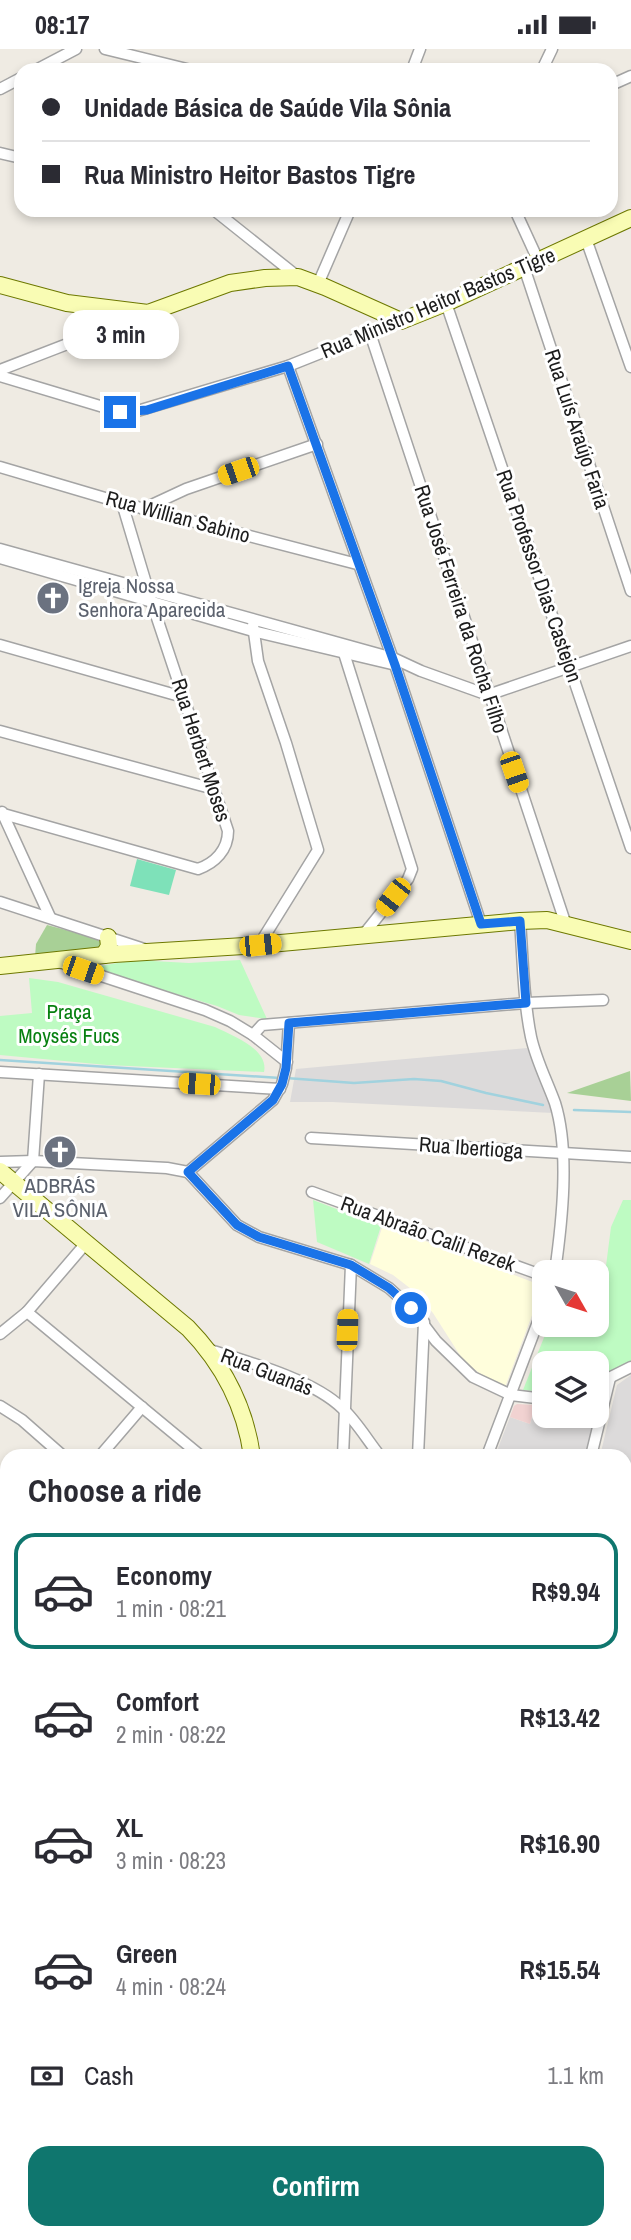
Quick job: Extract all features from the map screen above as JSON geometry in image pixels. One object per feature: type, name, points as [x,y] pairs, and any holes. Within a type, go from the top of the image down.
[{"type":"street","points":[[49,63],[76,49]]},
{"type":"street","points":[[105,49],[162,63]]},
{"type":"street","points":[[223,217],[298,277],[401,321]]},
{"type":"street","points":[[318,284],[347,217]]},
{"type":"street","name":"Rua Luís Araújo Faria","points":[[517,217],[631,591]]},
{"type":"street","name":"Rua Ministro Heitor Bastos Tigre","points":[[0,376],[120,412],[134,412],[288,366],[446,303],[631,218]]},
{"type":"street","points":[[586,239],[631,367]]},
{"type":"street","points":[[0,370],[230,283],[298,277]]},
{"type":"street","points":[[0,285],[67,303],[148,313]]},
{"type":"street","name":"Rua Professor Dias Castejon","points":[[446,303],[631,848]]},
{"type":"street","name":"Rua José Ferreira da Rocha Filho","points":[[370,333],[566,925]]},
{"type":"street","points":[[288,366],[394,661],[481,924]]},
{"type":"street","points":[[143,509],[186,489],[317,444]]},
{"type":"street","name":"Rua Willian Sabino","points":[[0,467],[143,509],[357,564]]},
{"type":"street","name":"Rua Herbert Moses","points":[[1,812],[198,869],[219,856],[228,841],[228,831],[122,503]]},
{"type":"street","points":[[0,549],[253,631],[394,661],[488,695],[631,646]]},
{"type":"street","points":[[0,558],[150,596],[253,618],[343,649]]},
{"type":"street","points":[[253,618],[258,661],[318,850],[260,945]]},
{"type":"street","points":[[0,645],[183,697]]},
{"type":"street","points":[[343,649],[412,869],[408,879],[364,934]]},
{"type":"street","points":[[0,731],[214,789]]},
{"type":"street","points":[[1,812],[50,917]]},
{"type":"street","points":[[0,902],[149,951]]},
{"type":"street","points":[[0,966],[93,961],[149,951],[260,945],[520,921],[547,920],[631,941]]},
{"type":"street","points":[[520,921],[531,1038],[555,1103],[559,1122],[563,1194],[557,1260]]},
{"type":"street","points":[[93,961],[109,946],[108,937]]},
{"type":"street","points":[[93,961],[205,1010],[253,1035],[287,1060]]},
{"type":"street","points":[[253,1035],[262,1025],[526,1003],[603,1000]]},
{"type":"street","points":[[188,1172],[273,1100],[281,1087],[287,1060],[289,1023]]},
{"type":"street","points":[[0,1072],[281,1087]]},
{"type":"street","points":[[0,1198],[33,1161],[39,1074]]},
{"type":"street","name":"Rua Ibertioga","points":[[311,1137],[631,1157]]},
{"type":"street","points":[[0,1162],[33,1161],[167,1168],[188,1172],[237,1225],[259,1237],[351,1265],[389,1288],[424,1322],[436,1341],[473,1377],[511,1395],[532,1398]]},
{"type":"street","points":[[0,1171],[188,1328],[210,1350],[237,1401],[250,1449]]},
{"type":"street","name":"Rua Abraão Calil Rezek","points":[[312,1192],[532,1272]]},
{"type":"street","points":[[0,1334],[27,1312],[87,1242]]},
{"type":"street","points":[[343,1449],[351,1265]]},
{"type":"street","points":[[27,1312],[193,1449]]},
{"type":"street","points":[[418,1449],[424,1322]]},
{"type":"street","points":[[490,1449],[533,1337]]},
{"type":"street","name":"Rua Guanás","points":[[210,1350],[242,1359],[313,1387],[345,1410],[375,1449]]},
{"type":"street","points":[[593,1449],[610,1378],[631,1367]]},
{"type":"street","points":[[0,1406],[22,1420],[55,1449]]},
{"type":"street","points":[[106,1449],[142,1407]]},
{"type":"shaded area","points":[[527,1048],[543,1081],[553,1113],[290,1102],[296,1069]]},
{"type":"shaded area","points":[[383,1225],[532,1282],[532,1315],[505,1387],[482,1375],[463,1360],[433,1313],[415,1292],[393,1275],[370,1264]]},
{"type":"shaded area","points":[[631,1375],[631,1449],[602,1449],[607,1428],[609,1428],[617,1385]]},
{"type":"shaded area","points":[[532,1405],[530,1424],[510,1417],[514,1406]]},
{"type":"shaded area","points":[[532,1416],[532,1428],[592,1428],[587,1449],[498,1449],[510,1417],[530,1424]]},
{"type":"green space","points":[[137,859],[176,870],[169,895],[130,886]]},
{"type":"green space","points":[[47,925],[100,939],[105,945],[100,952],[35,957],[36,944]]},
{"type":"green space","points":[[135,960],[189,963],[240,960],[267,1019],[239,1015],[88,968]]},
{"type":"green space","name":"Praça Moysés Fucs","points":[[29,978],[58,982],[215,1027],[255,1050],[264,1064],[264,1072],[107,1065],[0,1055],[0,1016],[32,1013]]},
{"type":"green space","points":[[630,1071],[631,1101],[567,1093]]},
{"type":"green space","points":[[313,1200],[381,1226],[369,1264],[317,1242]]},
{"type":"green space","points":[[623,1200],[631,1200],[631,1362],[609,1372],[609,1351],[539,1351],[544,1337],[609,1337],[609,1260],[607,1260],[611,1227]]},
{"type":"green space","points":[[532,1368],[532,1391],[523,1390]]},
{"type":"waterway","points":[[0,1060],[280,1078]]},
{"type":"waterway","points":[[286,1078],[354,1083],[414,1079],[441,1081],[543,1105]]},
{"type":"waterway","points":[[574,1110],[631,1112]]},
{"type":"place","name":"Igreja Nossa Senhora Aparecida","points":[[53,598]]},
{"type":"place","name":"ADBRÁS VILA SÔNIA","points":[[60,1152]]},
{"type":"route","points":[[120,412],[147,410],[288,366],[395,665],[481,924],[520,921],[526,1003],[289,1023],[286,1068],[282,1084],[273,1100],[188,1172],[237,1225],[259,1237],[351,1265],[389,1288],[411,1308]]}]
